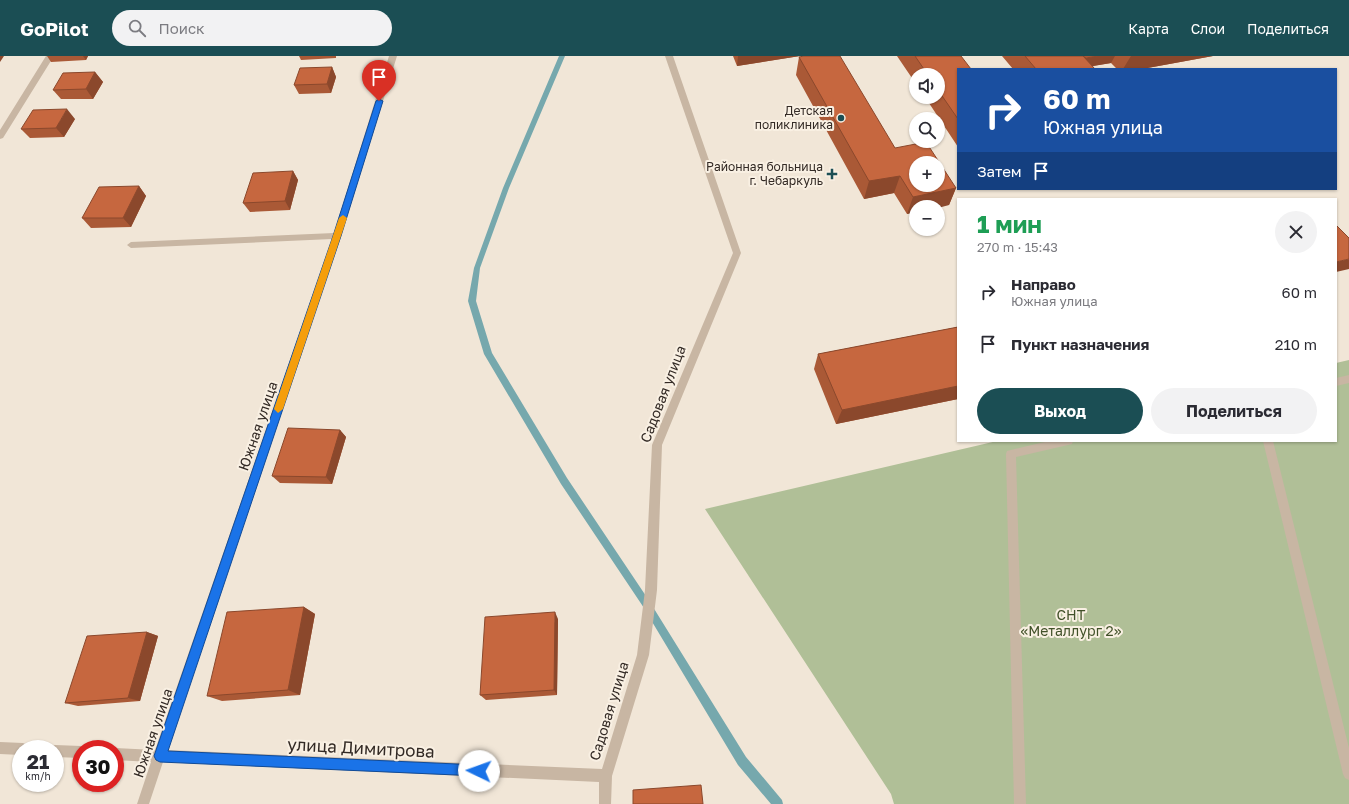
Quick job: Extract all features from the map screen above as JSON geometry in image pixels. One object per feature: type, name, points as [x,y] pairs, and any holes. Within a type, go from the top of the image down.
[{"type":"street","points":[[0,136],[50,56]]},
{"type":"street","name":"Южная улица","points":[[143,804],[337,236],[393,56]]},
{"type":"street","name":"Садовая улица","points":[[605,804],[606,776],[643,655],[651,590],[657,446],[737,253],[669,56]]},
{"type":"street","points":[[131,245],[337,236]]},
{"type":"street","points":[[1337,382],[1349,379]]},
{"type":"street","points":[[1020,804],[1011,454],[1064,442]]},
{"type":"street","points":[[1268,442],[1349,774]]},
{"type":"street","points":[[0,748],[12,749]]},
{"type":"street","name":"улица Димитрова","points":[[124,754],[606,776]]},
{"type":"green space","name":"СНТ «Металлург 2»","points":[[1349,360],[1349,804],[894,804],[891,794],[705,509],[993,442],[1337,442],[1337,363]]},
{"type":"building","points":[[840,56],[895,148],[909,145],[909,148],[930,148],[935,156],[909,156],[909,191],[900,176],[869,181],[799,57]]},
{"type":"building","points":[[915,56],[961,56],[970,68],[957,68],[957,118],[945,100],[945,68],[923,68]]},
{"type":"building","points":[[1025,56],[1083,56],[1094,68],[1035,68]]},
{"type":"building","points":[[1083,56],[1098,56],[1086,58]]},
{"type":"building","points":[[332,67],[327,84],[294,85],[300,68]]},
{"type":"building","points":[[95,72],[86,89],[53,90],[63,73]]},
{"type":"building","points":[[67,109],[56,128],[21,129],[33,110]]},
{"type":"building","points":[[293,171],[285,201],[243,203],[253,173]]},
{"type":"building","points":[[945,171],[956,188],[945,190]]},
{"type":"building","points":[[139,186],[123,218],[82,218],[99,187]]},
{"type":"building","points":[[910,192],[937,192],[913,197]]},
{"type":"building","points":[[1337,226],[1349,238],[1349,259],[1337,262]]},
{"type":"building","points":[[957,327],[957,386],[842,410],[818,354]]},
{"type":"building","points":[[288,428],[340,430],[326,477],[272,476]]},
{"type":"building","points":[[304,607],[288,690],[207,696],[227,612]]},
{"type":"building","points":[[555,612],[554,690],[480,695],[485,617]]},
{"type":"building","points":[[147,632],[128,698],[65,703],[87,636]]},
{"type":"building","points":[[701,785],[703,804],[633,804],[633,790]]},
{"type":"waterway","points":[[562,56],[506,188],[477,268],[472,301],[488,354],[564,481],[645,602],[742,761],[778,804]]},
{"type":"slow traffic","points":[[278,409],[343,218]]},
{"type":"place","name":"Детская поликлиника","points":[[841,118]]},
{"type":"place","name":"Районная больница г. Чебаркуль","points":[[832,174]]},
{"type":"route","points":[[379,101],[337,236],[160,756],[479,771]]}]
